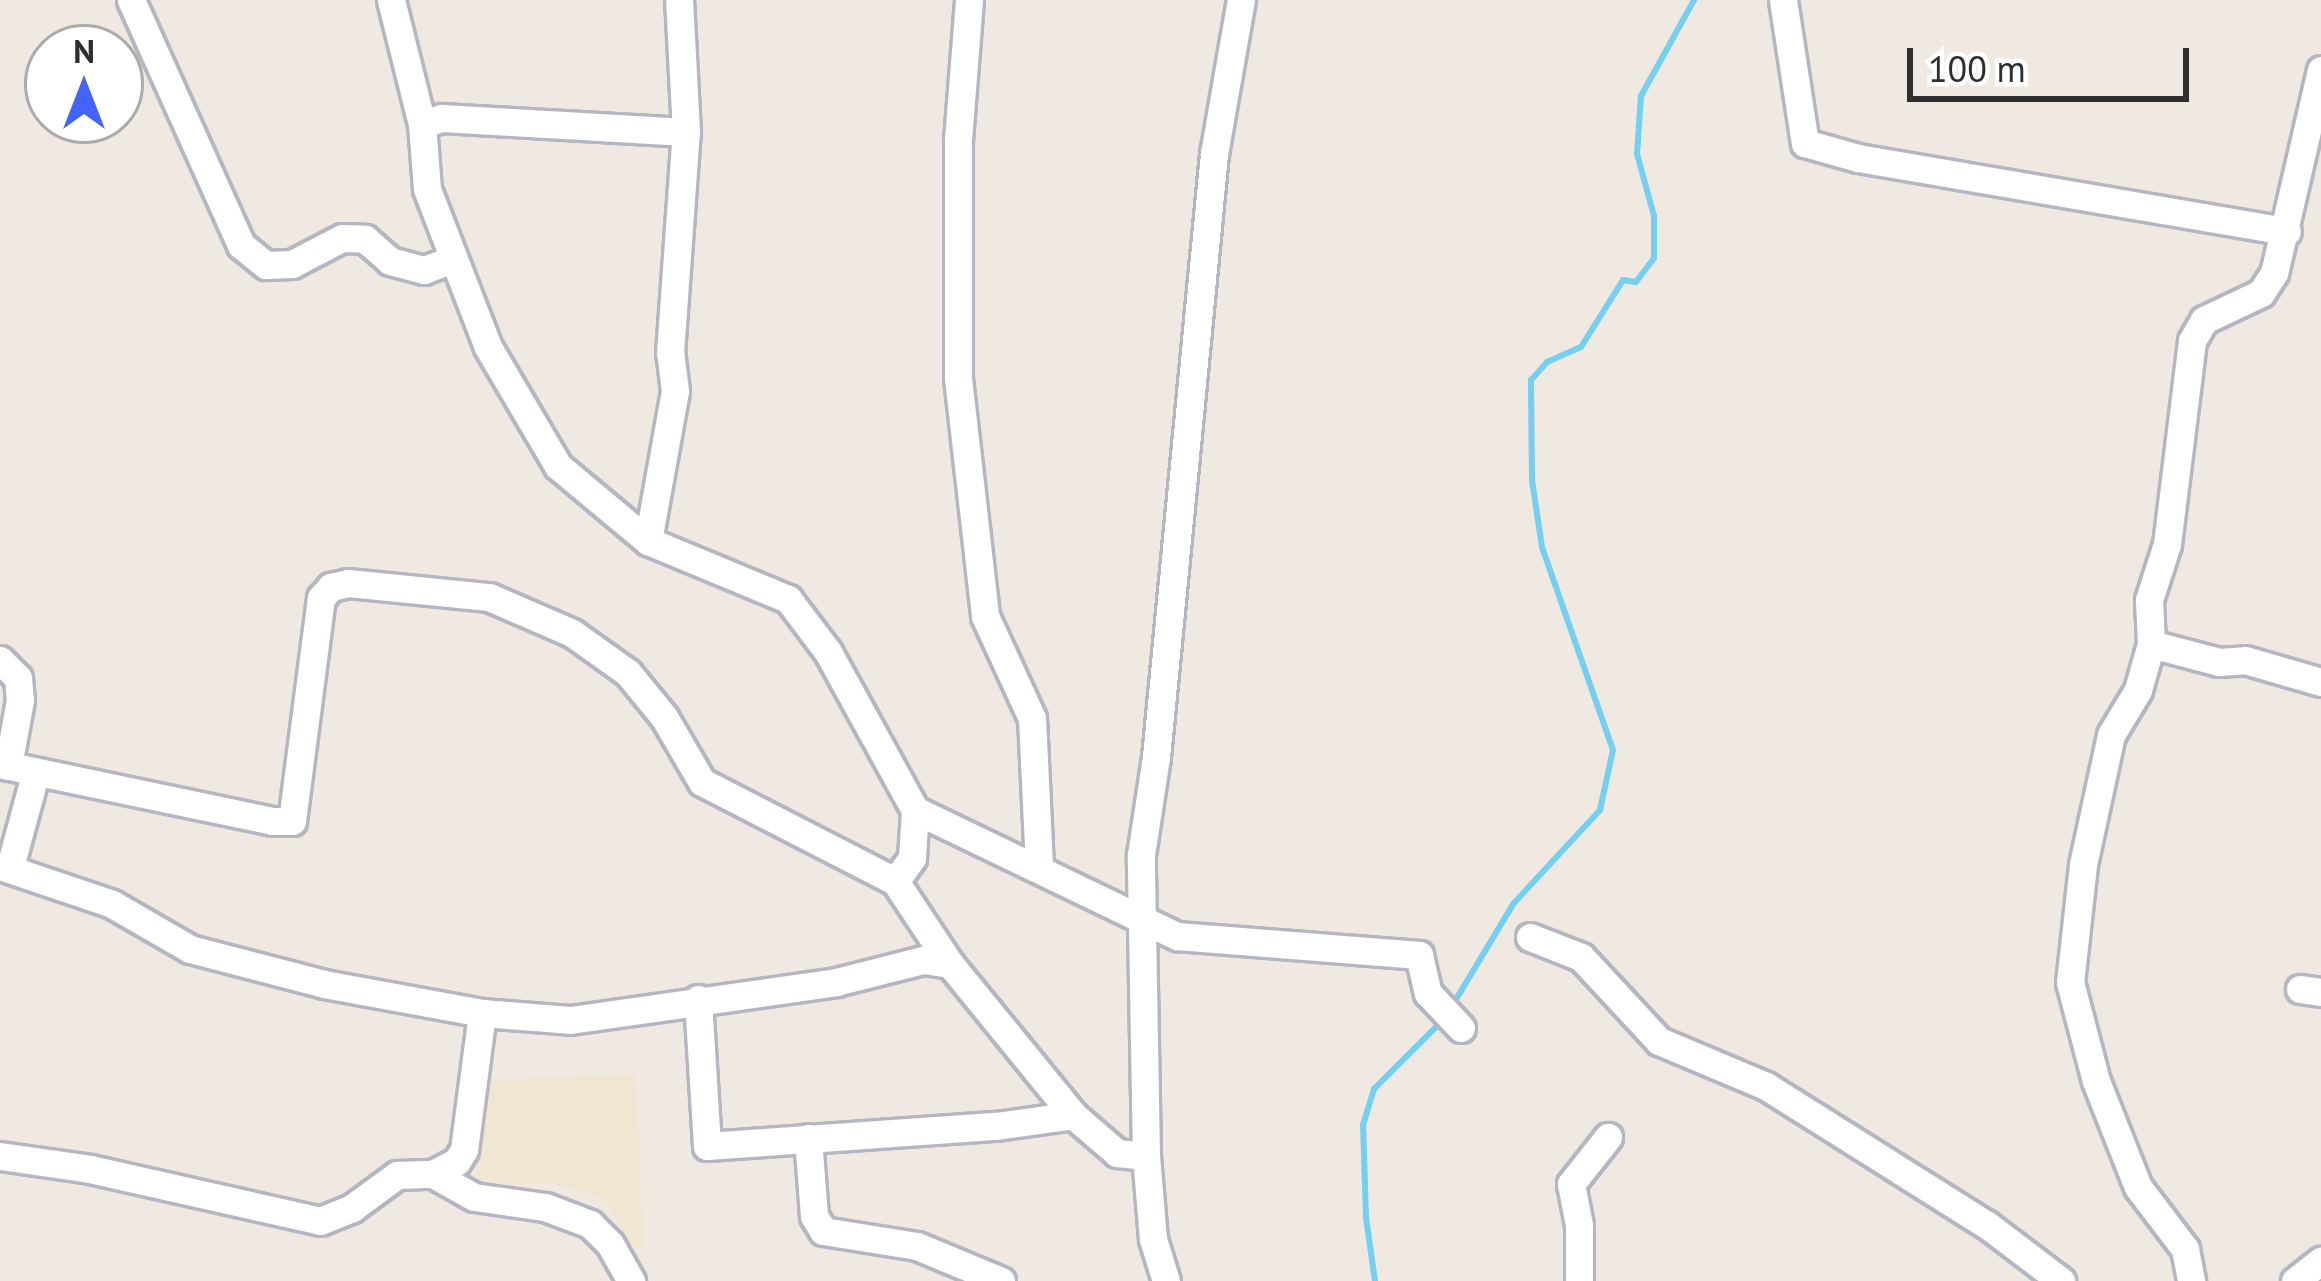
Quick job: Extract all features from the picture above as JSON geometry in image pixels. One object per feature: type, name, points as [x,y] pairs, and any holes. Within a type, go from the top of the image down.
[{"type":"street","points":[[131,0],[241,245],[266,265],[292,264],[342,238],[365,239],[390,261],[424,270],[452,259]]},
{"type":"street","points":[[391,0],[422,124],[427,188],[488,347],[558,466],[648,542],[788,599],[829,652],[915,810],[912,858],[895,881]]},
{"type":"street","points":[[648,542],[675,391],[670,352],[686,131],[679,0]]},
{"type":"street","points":[[969,0],[958,140],[958,378],[986,616],[1032,718],[1039,867]]},
{"type":"street","points":[[1166,1281],[1153,1239],[1146,1156],[1140,915],[1214,154],[1241,0]]},
{"type":"street","points":[[1784,0],[1805,143],[1858,158],[2287,231]]},
{"type":"street","points":[[2191,1281],[2185,1250],[2138,1187],[2096,1081],[2069,982],[2083,865],[2111,735],[2138,690],[2151,644],[2149,600],[2167,544],[2192,341],[2204,320],[2261,293],[2274,273],[2321,70]]},
{"type":"street","points":[[422,124],[442,118],[686,131]]},
{"type":"street","points":[[14,768],[272,821],[292,820],[321,598],[331,587],[348,583],[489,597],[572,633],[628,673],[664,717],[702,782],[895,881],[950,964],[1073,1115],[1117,1154],[1146,1156]]},
{"type":"street","points":[[2151,644],[2219,662],[2245,660],[2321,682]]},
{"type":"street","points":[[0,660],[18,678],[5,866],[112,904],[190,949],[324,984],[482,1013],[570,1020],[836,982],[923,960],[950,964]]},
{"type":"street","points":[[915,810],[1177,935],[1418,955],[1428,993],[1453,1020]]},
{"type":"street","points":[[1530,937],[1581,957],[1659,1041],[1766,1086],[1987,1225],[2061,1281]]},
{"type":"street","points":[[698,999],[707,1145],[996,1126],[1073,1115]]},
{"type":"street","points":[[0,1156],[89,1169],[320,1221],[352,1208],[398,1175],[434,1174],[457,1161],[464,1150],[482,1013]]},
{"type":"street","points":[[1579,1281],[1579,1225],[1571,1184],[1608,1137]]},
{"type":"street","points":[[808,1138],[814,1216],[823,1232],[917,1246],[1000,1281]]},
{"type":"street","points":[[434,1174],[474,1198],[545,1207],[590,1224],[610,1244],[631,1281]]},
{"type":"street","points":[[2296,1281],[2321,1261]]},
{"type":"shaded area","points":[[635,1074],[644,1246],[633,1248],[603,1198],[552,1183],[518,1185],[476,1178],[481,1080]]},
{"type":"waterway","points":[[1452,1006],[1514,903],[1600,810],[1613,750],[1542,547],[1532,480],[1531,380],[1547,362],[1581,347],[1623,280],[1636,282],[1654,258],[1654,216],[1637,154],[1641,96],[1694,0]]},
{"type":"waterway","points":[[1375,1281],[1366,1218],[1363,1125],[1374,1089],[1441,1022]]}]
